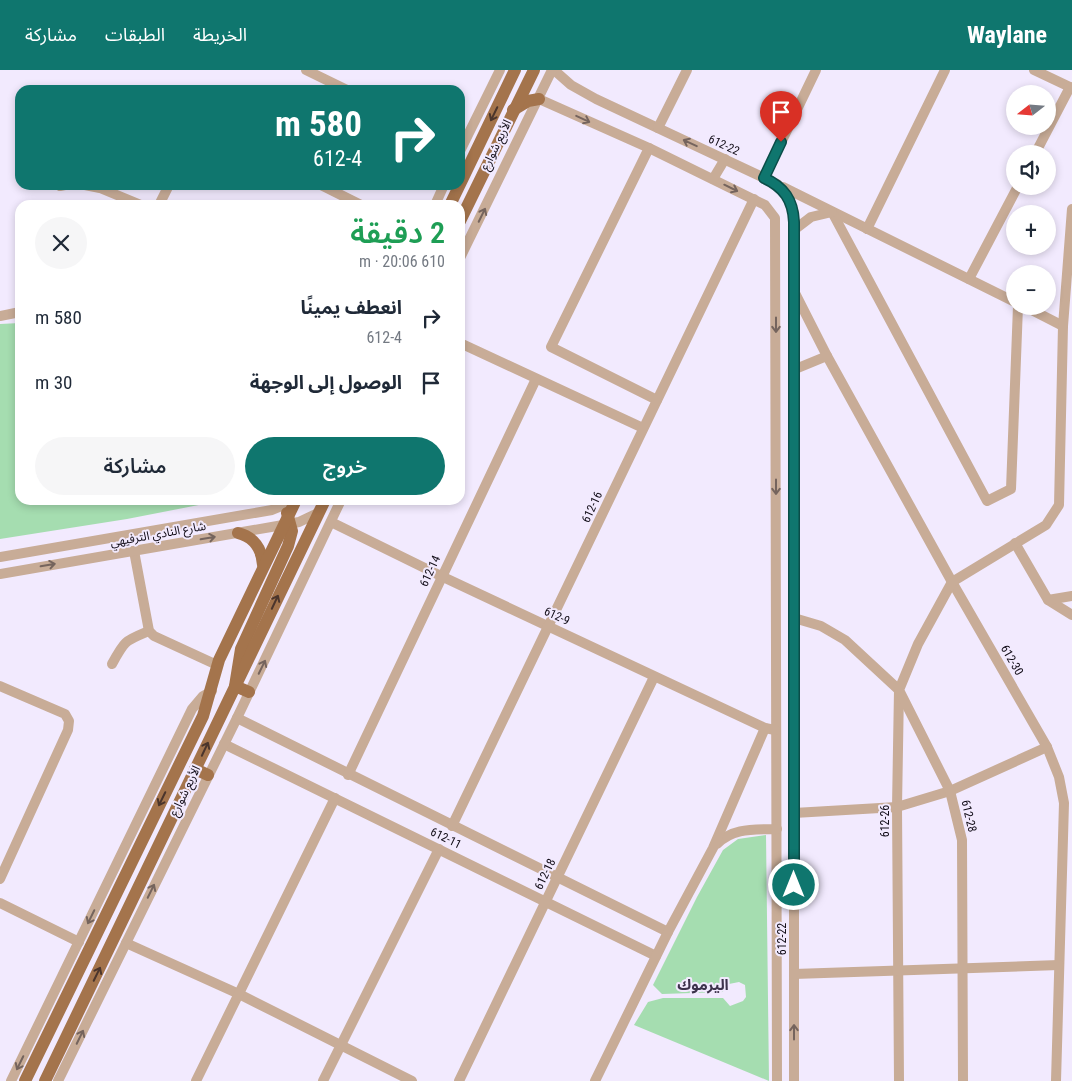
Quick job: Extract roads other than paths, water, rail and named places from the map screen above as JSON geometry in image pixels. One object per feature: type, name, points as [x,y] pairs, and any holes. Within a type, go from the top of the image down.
[{"type":"main road","name":"الأربع شوارع","points":[[465,174],[515,70]]},
{"type":"main road","name":"الأربع شوارع","points":[[465,211],[534,70]]},
{"type":"main road","points":[[513,110],[528,101],[539,100]]},
{"type":"main road","name":"الأربع شوارع","points":[[25,1081],[204,716],[217,665],[293,505]]},
{"type":"main road","name":"الأربع شوارع","points":[[45,1081],[322,505]]},
{"type":"main road","points":[[250,692],[235,686],[241,649],[288,546],[286,517]]},
{"type":"main road","points":[[238,533],[250,538],[258,547],[263,565]]},
{"type":"main road","points":[[276,541],[283,541],[288,546]]},
{"type":"main road","points":[[195,769],[208,775]]},
{"type":"main road","points":[[57,1016],[73,1024]]},
{"type":"street","points":[[306,70],[337,85]]},
{"type":"street","points":[[465,140],[500,70]]},
{"type":"street","points":[[465,248],[553,70]]},
{"type":"street","name":"612-22","points":[[553,70],[571,85],[777,184],[788,196],[792,204],[794,230],[794,1081]]},
{"type":"street","points":[[658,128],[687,70]]},
{"type":"street","points":[[764,178],[816,70]]},
{"type":"street","points":[[867,228],[945,70]]},
{"type":"street","points":[[1034,70],[1071,88],[1040,145]]},
{"type":"street","name":"612-22","points":[[539,100],[649,148],[754,199],[771,211],[777,227],[777,683],[770,729],[777,829],[777,1081]]},
{"type":"street","points":[[649,148],[551,347],[657,400]]},
{"type":"street","points":[[713,179],[725,159]]},
{"type":"street","points":[[777,184],[1006,298]]},
{"type":"street","points":[[105,190],[128,200]]},
{"type":"street","points":[[331,190],[351,200]]},
{"type":"street","points":[[969,279],[1013,195]]},
{"type":"street","name":"612-16","points":[[452,826],[754,199]]},
{"type":"street","points":[[794,618],[821,626],[845,640],[899,690],[918,644],[952,582],[1046,525],[1059,505],[1063,326],[1072,209]]},
{"type":"street","points":[[794,230],[811,216],[832,212]]},
{"type":"street","points":[[832,212],[987,501],[1011,489],[1018,315]]},
{"type":"street","name":"612-30","points":[[793,290],[827,356],[952,582],[1047,746],[1059,777],[1064,803],[1056,1081]]},
{"type":"street","points":[[0,316],[15,313]]},
{"type":"street","points":[[1042,315],[1063,326]]},
{"type":"street","points":[[465,345],[643,428]]},
{"type":"street","points":[[793,370],[827,356]]},
{"type":"street","name":"612-14","points":[[348,775],[536,379]]},
{"type":"street","points":[[58,1081],[250,692],[339,505]]},
{"type":"street","name":"شارع النادي الترفيهي","points":[[0,557],[272,510],[286,517]]},
{"type":"street","name":"شارع النادي الترفيهي","points":[[0,574],[238,533],[286,517],[318,513]]},
{"type":"street","name":"612-9","points":[[331,522],[654,677],[770,729]]},
{"type":"street","points":[[1015,544],[1048,600],[1072,615]]},
{"type":"street","points":[[134,550],[149,630],[154,636],[217,665]]},
{"type":"street","points":[[1048,600],[1072,596]]},
{"type":"street","points":[[112,664],[124,643],[134,636],[149,630]]},
{"type":"street","name":"612-18","points":[[459,1081],[654,677]]},
{"type":"street","points":[[777,683],[794,683]]},
{"type":"street","points":[[0,686],[65,714],[69,721],[68,730],[0,879]]},
{"type":"street","points":[[11,1081],[192,709],[203,696],[212,690]]},
{"type":"street","name":"612-28","points":[[899,690],[950,791],[962,840],[963,1081]]},
{"type":"street","name":"612-26","points":[[899,690],[897,808],[899,1081]]},
{"type":"street","name":"612-11","points":[[237,718],[348,775],[668,932]]},
{"type":"street","points":[[595,1081],[668,932],[713,848],[770,729]]},
{"type":"street","name":"612-11","points":[[224,744],[656,956]]},
{"type":"street","points":[[794,813],[897,808],[950,791],[1047,746]]},
{"type":"street","points":[[196,1081],[335,798]]},
{"type":"street","points":[[713,848],[727,834],[738,831],[777,829]]},
{"type":"street","points":[[323,1081],[439,849]]},
{"type":"street","points":[[0,902],[79,942]]},
{"type":"street","points":[[126,943],[239,994],[412,1081]]},
{"type":"street","points":[[794,974],[1059,965]]},
{"type":"street","points":[[777,1058],[794,1058]]},
{"type":"district","name":"اليرموك","points":[[703,985]]}]
